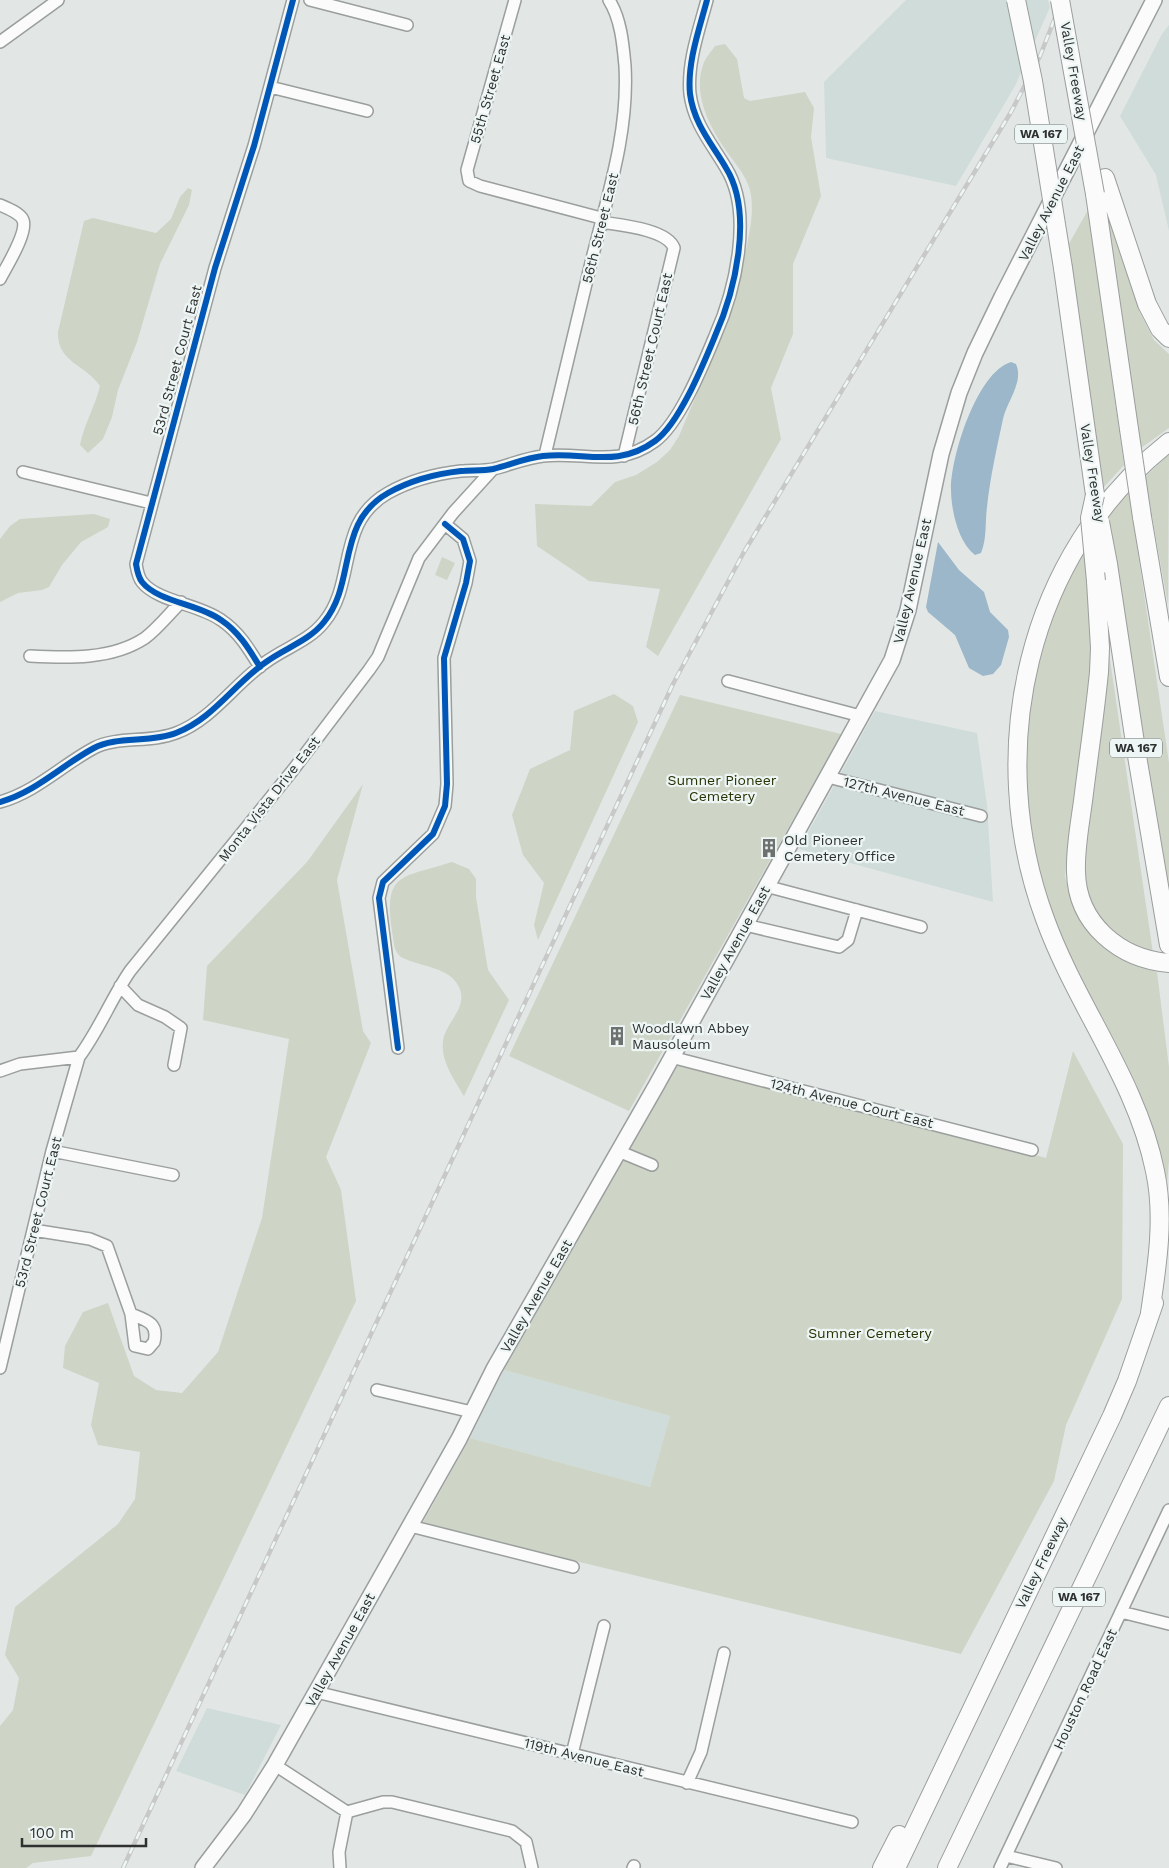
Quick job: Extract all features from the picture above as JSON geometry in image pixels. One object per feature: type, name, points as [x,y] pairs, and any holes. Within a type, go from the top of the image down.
[{"type":"highway","name":"Valley Freeway","points":[[1016,0],[1033,81],[1095,495],[1108,564],[1137,756],[1168,939]]},
{"type":"highway","name":"Valley Freeway","points":[[1060,0],[1095,194],[1142,517],[1169,677]]},
{"type":"highway","points":[[1065,0],[1080,54],[1104,178],[1147,304],[1160,328],[1169,338]]},
{"type":"highway","points":[[1150,1313],[1158,1241],[1159,1204],[1155,1171],[1148,1142],[1133,1104],[1045,921],[1022,841],[1017,799],[1016,757],[1019,715],[1030,656],[1044,614],[1055,589],[1079,544],[1104,507],[1169,442]]},
{"type":"highway","points":[[1095,495],[1090,518],[1100,648],[1099,672],[1076,856],[1077,889],[1090,918],[1113,944],[1130,955],[1146,961],[1169,964]]},
{"type":"highway","name":"Valley Freeway","points":[[896,1868],[1112,1416],[1127,1381],[1169,1252]]},
{"type":"highway","name":"WA 167","points":[[947,1868],[1169,1406]]},
{"type":"highway","points":[[882,1868],[962,1715],[989,1670]]},
{"type":"highway","points":[[954,1868],[987,1787]]},
{"type":"main road","name":"Valley Avenue East","points":[[203,1868],[244,1814],[275,1765],[892,660],[899,640],[943,446],[959,393],[975,353],[1154,0]]},
{"type":"street","points":[[0,41],[58,0]]},
{"type":"street","name":"53rd Street Court East","points":[[260,667],[244,641],[222,620],[202,609],[152,590],[142,583],[138,575],[136,555],[215,268],[254,146],[293,0]]},
{"type":"street","points":[[310,0],[407,25]]},
{"type":"street","name":"55th Street East","points":[[515,0],[467,170],[468,178],[473,184],[498,192],[601,220]]},
{"type":"street","name":"56th Street East","points":[[545,455],[601,220],[618,159],[626,100],[624,49],[617,17],[609,0]]},
{"type":"street","points":[[0,802],[24,794],[102,744],[153,739],[183,730],[218,706],[260,667],[310,635],[325,621],[339,593],[351,537],[367,510],[374,502],[405,484],[428,476],[493,469],[511,462],[545,455],[596,458],[624,456],[655,441],[674,421],[716,334],[738,258],[741,232],[736,190],[726,167],[710,146],[696,118],[690,96],[690,68],[708,0]]},
{"type":"street","points":[[270,87],[367,111]]},
{"type":"street","points":[[0,205],[20,217],[24,222],[22,233],[0,279]]},
{"type":"street","name":"56th Street Court East","points":[[601,220],[667,238],[671,242],[673,253],[624,456]]},
{"type":"street","name":"Monta Vista Drive East","points":[[79,1057],[91,1040],[120,986],[293,770],[369,670],[378,657],[418,558],[444,524],[493,469]]},
{"type":"street","points":[[23,472],[151,503]]},
{"type":"street","points":[[398,1048],[379,898],[380,888],[388,877],[433,834],[445,806],[447,784],[444,658],[466,584],[470,561],[463,539],[444,524]]},
{"type":"street","points":[[30,656],[73,658],[120,649],[144,638],[181,602]]},
{"type":"street","points":[[728,681],[853,714],[861,718]]},
{"type":"street","name":"127th Avenue East","points":[[828,777],[981,816]]},
{"type":"street","points":[[769,882],[773,888],[921,927]]},
{"type":"street","points":[[745,925],[839,947],[848,940],[857,910]]},
{"type":"street","points":[[120,986],[138,1005],[165,1017],[181,1028],[174,1065]]},
{"type":"street","points":[[0,1071],[20,1064],[79,1057]]},
{"type":"street","name":"53rd Street Court East","points":[[0,1368],[52,1151],[79,1057]]},
{"type":"street","name":"124th Avenue Court East","points":[[672,1057],[1032,1150]]},
{"type":"street","points":[[52,1151],[173,1175]]},
{"type":"street","points":[[618,1151],[652,1165]]},
{"type":"street","points":[[33,1230],[90,1240],[107,1246],[131,1314]]},
{"type":"street","points":[[377,1390],[472,1412]]},
{"type":"street","name":"Houston Road East","points":[[1000,1868],[1169,1510]]},
{"type":"street","points":[[410,1526],[573,1567]]},
{"type":"street","points":[[1121,1612],[1169,1624]]},
{"type":"street","points":[[572,1754],[604,1626]]},
{"type":"street","points":[[688,1783],[701,1752],[724,1652]]},
{"type":"street","name":"119th Avenue East","points":[[316,1692],[852,1822]]},
{"type":"street","points":[[275,1765],[347,1812],[384,1802],[392,1802],[505,1828],[517,1833],[526,1842],[532,1868]]},
{"type":"street","points":[[340,1868],[340,1846],[347,1812]]},
{"type":"street","points":[[1006,1856],[1056,1868]]},
{"type":"shaded area","points":[[906,0],[1048,0],[1050,7],[1015,86],[956,186],[826,158],[824,82]]},
{"type":"shaded area","points":[[1169,25],[1169,231],[1156,175],[1120,116],[1162,34]]},
{"type":"shaded area","points":[[875,711],[977,733],[987,805],[993,902],[799,849]]},
{"type":"shaded area","points":[[504,1370],[670,1416],[650,1487],[470,1438]]},
{"type":"shaded area","points":[[207,1708],[281,1725],[245,1795],[176,1771]]},
{"type":"green space","points":[[725,44],[737,59],[744,98],[750,101],[805,92],[814,108],[811,137],[821,196],[793,264],[793,334],[771,388],[781,439],[658,656],[646,647],[660,589],[589,581],[537,546],[535,504],[591,506],[615,482],[636,475],[657,462],[670,450],[679,436],[707,370],[725,325],[739,279],[752,210],[748,184],[711,125],[702,101],[700,89],[700,77],[704,62],[715,46]]},
{"type":"green space","points":[[188,188],[192,190],[189,205],[160,264],[137,342],[118,390],[112,417],[103,439],[88,453],[80,445],[100,386],[67,357],[59,342],[58,332],[84,221],[93,218],[156,233],[171,219],[180,197]]},
{"type":"green space","points":[[1102,197],[1140,313],[1154,340],[1169,354],[1169,428],[1141,448]]},
{"type":"green space","points":[[1088,210],[1124,465],[1103,488],[1066,249]]},
{"type":"green space","points":[[1169,454],[1168,605],[1145,477]]},
{"type":"green space","points":[[1129,492],[1169,763],[1169,921],[1107,517]]},
{"type":"green space","points":[[94,514],[110,519],[108,527],[81,542],[62,565],[49,587],[42,590],[18,593],[0,602],[0,539],[10,526],[20,519]]},
{"type":"green space","points":[[1086,549],[1092,651],[1065,876],[1076,913],[1095,939],[1107,950],[1121,958],[1157,972],[1169,1067],[1169,1160],[1166,1197],[1057,934],[1033,859],[1022,759],[1037,659],[1061,594]]},
{"type":"green space","points":[[442,557],[455,563],[447,580],[435,575]]},
{"type":"green space","points":[[1107,639],[1153,953],[1127,944],[1102,925],[1088,897],[1083,855]]},
{"type":"green space","points":[[614,694],[633,706],[638,722],[538,940],[534,925],[544,883],[523,855],[512,815],[530,769],[570,750],[574,711]]},
{"type":"green space","name":"Sumner Pioneer Cemetery","points":[[680,695],[841,734],[629,1111],[509,1056]]},
{"type":"green space","points":[[363,784],[337,880],[363,1031],[371,1043],[326,1157],[341,1190],[356,1301],[91,1856],[33,1863],[26,1868],[0,1868],[0,1726],[13,1710],[19,1678],[5,1655],[15,1607],[118,1524],[135,1499],[140,1452],[98,1445],[91,1425],[99,1383],[63,1368],[65,1346],[83,1312],[108,1303],[134,1376],[156,1390],[182,1393],[218,1352],[262,1218],[289,1039],[203,1020],[207,966],[307,862]]},
{"type":"green space","points":[[452,862],[469,869],[476,879],[476,897],[488,970],[509,1000],[464,1096],[448,1068],[443,1052],[446,1030],[460,1007],[461,994],[459,987],[455,980],[442,971],[410,961],[397,953],[394,946],[390,911],[394,887],[400,880],[409,875]]},
{"type":"green space","name":"Sumner Cemetery","points":[[1073,1051],[1123,1144],[1122,1299],[1066,1425],[1054,1481],[961,1654],[422,1524],[470,1438],[650,1487],[670,1416],[504,1370],[680,1061],[886,1112],[1046,1158]]},
{"type":"water","points":[[1011,362],[1016,364],[1018,378],[1005,412],[996,452],[988,496],[983,548],[981,553],[975,555],[964,542],[954,516],[951,497],[952,474],[961,437],[977,398],[987,381],[999,369]]},
{"type":"water","points":[[938,542],[959,570],[984,592],[990,612],[1008,630],[1009,637],[1001,665],[993,674],[983,676],[969,668],[955,635],[928,612],[926,607]]},
{"type":"railway","points":[[123,1868],[673,684],[744,552],[1011,112],[1040,56],[1062,0]]},
{"type":"cycle path","points":[[260,667],[243,641],[221,620],[202,610],[168,599],[149,589],[142,582],[136,564],[215,268],[254,146],[293,0]]},
{"type":"cycle path","points":[[0,802],[25,792],[82,755],[103,744],[156,738],[176,733],[189,727],[212,710],[254,671],[318,629],[334,606],[353,536],[360,520],[371,506],[388,493],[405,484],[432,476],[461,471],[493,469],[536,457],[558,455],[613,457],[627,454],[641,449],[664,433],[673,422],[690,393],[715,336],[729,297],[739,252],[739,207],[734,186],[726,168],[699,124],[690,94],[690,70],[707,0]]},
{"type":"cycle path","points":[[398,1048],[379,898],[383,882],[433,834],[445,806],[447,784],[444,658],[466,583],[470,561],[463,539],[445,524]]},
{"type":"place","name":"Old Pioneer Cemetery Office","points":[[769,848]]},
{"type":"place","name":"Woodlawn Abbey Mausoleum","points":[[617,1036]]}]
